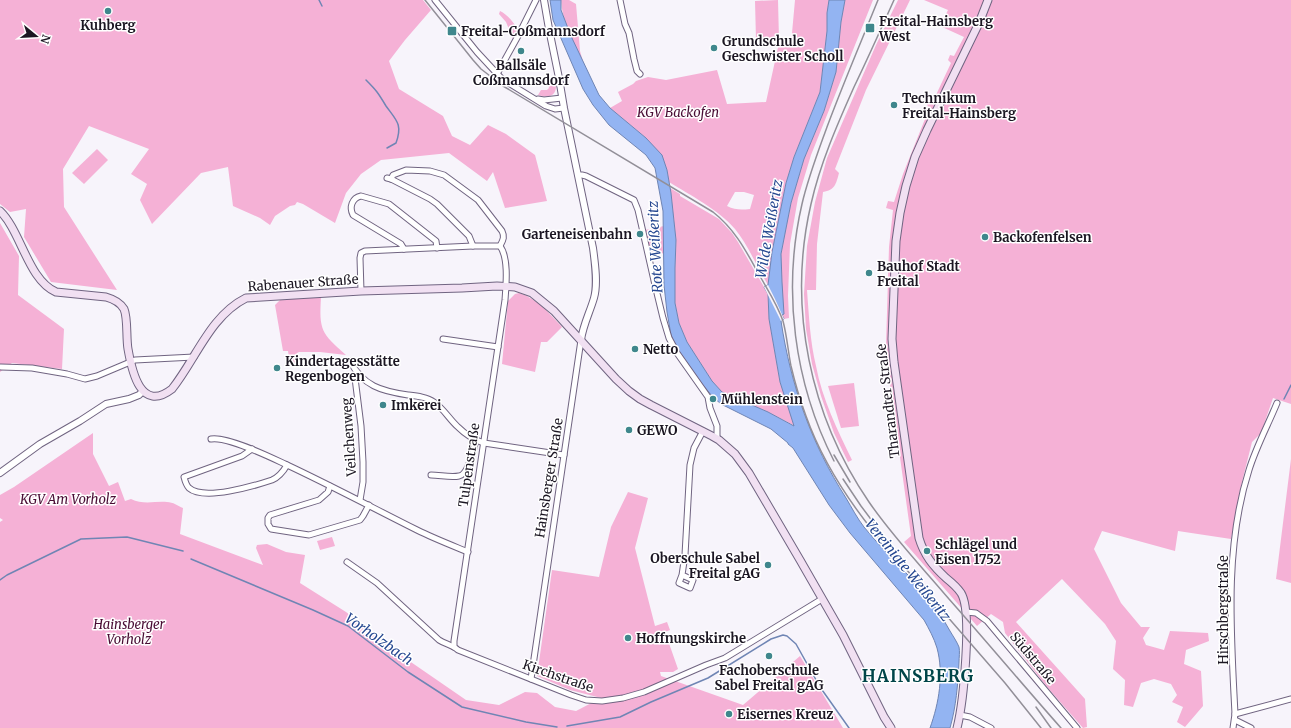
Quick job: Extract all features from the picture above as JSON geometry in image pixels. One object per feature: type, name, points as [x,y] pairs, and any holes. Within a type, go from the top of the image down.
[{"type":"main road","name":"Tharandter Straße","points":[[957,728],[960,715],[966,645],[966,604],[962,594],[929,561],[922,548],[919,538],[894,362],[892,339],[893,306],[896,241],[906,186],[915,158],[927,130],[979,23],[986,1]]},
{"type":"main road","points":[[0,211],[6,217],[25,255],[41,281],[49,289],[56,292],[112,298],[121,305],[125,311],[130,362],[138,386],[142,392]]},
{"type":"main road","name":"Rabenauer Straße","points":[[142,392],[155,396],[162,396],[166,393],[175,384],[215,325],[236,303],[246,298],[361,291],[506,286],[532,293],[554,311],[616,379],[640,399],[717,439],[735,454],[749,473],[785,533],[843,635],[891,728]]},
{"type":"street","points":[[435,0],[477,52],[497,74],[514,87],[546,106],[555,109],[564,108],[544,0]]},
{"type":"street","points":[[497,74],[536,0]]},
{"type":"street","points":[[620,0],[629,33],[635,65],[640,74]]},
{"type":"street","points":[[535,99],[544,100],[562,98]]},
{"type":"street","name":"Hainsberger Straße","points":[[531,679],[581,340],[584,325],[595,296],[593,248],[564,108]]},
{"type":"street","name":"Tulpenstraße","points":[[454,646],[506,286],[504,255],[500,246],[504,239],[502,231],[478,200],[444,175],[430,171],[406,170],[389,178],[437,204],[469,236],[473,246]]},
{"type":"street","points":[[578,176],[582,175],[634,200],[638,210],[661,312],[670,338],[677,353],[708,397],[710,408],[717,426],[717,439]]},
{"type":"street","points":[[404,249],[401,244],[353,215],[351,206],[357,197],[361,196],[389,204],[436,241],[437,248]]},
{"type":"street","points":[[361,291],[360,258],[361,254],[365,251],[500,246]]},
{"type":"street","points":[[443,339],[498,347]]},
{"type":"street","points":[[1,367],[32,368],[67,374],[85,379],[97,376],[135,360],[194,357]]},
{"type":"street","points":[[350,361],[359,376],[381,390],[417,396],[434,402],[458,427],[476,440],[484,443],[564,455]]},
{"type":"street","name":"Veilchenweg","points":[[359,376],[356,375],[355,378],[364,462],[360,500]]},
{"type":"street","points":[[0,473],[40,444],[106,404],[129,399],[139,395],[142,392]]},
{"type":"street","name":"Hirschbergstraße","points":[[1233,728],[1235,714],[1231,585],[1237,519],[1249,470],[1277,403]]},
{"type":"street","points":[[682,575],[685,555],[689,471],[694,448],[703,431]]},
{"type":"street","points":[[211,439],[215,438],[252,449],[360,500],[418,531],[468,552]]},
{"type":"street","points":[[431,475],[461,476],[464,474],[476,440]]},
{"type":"street","points":[[252,449],[242,456],[184,477],[186,484],[190,489],[196,492],[225,493],[278,478],[287,465]]},
{"type":"street","points":[[330,486],[328,492],[319,500],[270,514],[268,524],[272,529],[278,531],[309,535],[360,520],[369,505]]},
{"type":"street","name":"Kirchstraße","points":[[347,562],[377,583],[439,640],[450,646],[454,646],[458,650],[586,700],[602,701],[623,698],[644,692],[735,653],[822,599]]},
{"type":"street","name":"Südstraße","points":[[966,612],[976,613],[987,621],[1077,728]]},
{"type":"street","points":[[1235,714],[1291,699]]},
{"type":"street","points":[[960,715],[970,717],[991,728]]},
{"type":"street","points":[[1235,720],[1251,728]]},
{"type":"green space","points":[[0,0],[423,0],[431,10],[389,61],[399,89],[443,116],[452,136],[470,145],[488,125],[506,134],[535,155],[547,201],[505,208],[493,172],[487,181],[449,153],[381,160],[361,174],[346,193],[335,223],[297,202],[295,205],[290,206],[275,216],[270,225],[260,218],[233,206],[228,167],[201,173],[152,224],[140,200],[147,184],[131,174],[149,149],[89,126],[63,169],[64,207],[117,290],[51,282],[24,237],[26,209],[10,212],[0,204]]},
{"type":"green space","points":[[561,0],[569,0],[576,4],[580,51],[584,65],[566,25]]},
{"type":"green space","points":[[778,0],[779,40],[756,40],[755,1]]},
{"type":"green space","name":"KGV Backofen","points":[[795,0],[829,0],[820,92],[794,157],[786,183],[772,252],[768,285],[740,235],[735,229],[713,209],[669,182],[667,170],[646,138],[610,108],[622,101],[618,92],[636,81],[648,77],[666,80],[717,70],[727,104],[766,102],[779,43],[791,44]],"holes":[[[735,192],[744,192],[754,195],[750,209],[744,210],[727,206]]]},
{"type":"green space","points":[[845,0],[873,0],[811,155],[798,198],[790,244],[788,296],[789,318],[784,319],[782,315],[781,254],[791,203],[804,159],[824,111],[836,72],[841,22]]},
{"type":"green space","points":[[898,0],[910,0],[866,90],[835,169],[839,173],[836,183],[833,188],[823,192],[817,244],[816,290],[807,290],[811,338],[822,391],[841,438],[852,460],[848,462],[834,433],[812,364],[806,329],[804,294],[807,246],[815,202],[827,158],[876,45]]},
{"type":"green space","points":[[924,0],[1291,0],[1291,404],[1273,398],[1261,433],[1252,442],[1240,490],[1231,539],[1178,531],[1175,551],[1102,531],[1094,549],[1121,603],[1141,627],[1150,627],[1143,638],[1146,645],[1164,650],[1170,631],[1208,633],[1209,641],[1186,650],[1184,664],[1201,671],[1203,706],[1185,727],[1177,722],[1183,707],[1172,702],[1177,695],[1171,684],[1154,679],[1141,683],[1133,707],[1124,705],[1125,680],[1113,669],[1116,641],[1105,624],[1062,579],[1016,622],[1085,699],[1087,727],[1083,728],[1047,687],[1005,633],[1003,622],[991,614],[977,626],[904,542],[911,536],[891,393],[886,345],[889,247],[893,210],[886,208],[888,201],[894,202],[903,174],[929,109],[927,104],[929,100],[935,97],[951,63],[948,60],[950,55],[954,56],[964,37],[940,26],[948,10]]},
{"type":"green space","points":[[500,11],[512,21],[518,29],[513,39],[506,22],[499,14]]},
{"type":"green space","points":[[556,82],[555,90],[552,95],[538,95],[541,90],[547,90],[549,88],[548,83]]},
{"type":"green space","points":[[97,149],[108,160],[84,184],[72,173]]},
{"type":"green space","points":[[670,188],[680,194],[680,196],[719,219],[732,233],[768,294],[769,319],[780,382],[795,426],[768,412],[722,392],[712,381],[687,342],[679,323],[675,303],[676,240]]},
{"type":"green space","points":[[0,223],[19,256],[18,295],[64,329],[62,369],[12,363],[0,372]]},
{"type":"green space","points":[[664,226],[664,253],[651,256],[645,230]]},
{"type":"green space","points":[[519,293],[538,303],[562,327],[547,342],[541,342],[535,372],[502,364],[508,301],[515,294]]},
{"type":"green space","points":[[321,297],[321,324],[323,330],[331,341],[346,355],[320,352],[299,352],[297,353],[297,363],[290,364],[288,351],[283,351],[275,305],[281,299]]},
{"type":"green space","points":[[854,383],[859,426],[841,428],[828,386]]},
{"type":"green space","name":"Hainsberger Vorholz","points":[[93,433],[93,454],[109,486],[118,482],[125,501],[131,499],[140,502],[167,502],[175,504],[183,508],[180,534],[263,565],[256,548],[257,545],[267,544],[286,552],[305,555],[300,583],[346,612],[405,658],[466,700],[499,705],[525,692],[537,693],[555,707],[576,711],[601,698],[570,690],[537,676],[552,570],[599,577],[611,527],[628,492],[648,498],[635,548],[655,626],[667,622],[670,630],[665,632],[678,669],[673,672],[660,672],[661,676],[743,705],[800,656],[843,728],[0,728],[0,522],[3,520],[0,518],[0,495]]},
{"type":"green space","points":[[1291,459],[1291,583],[1276,579]]},
{"type":"green space","points":[[332,537],[335,546],[320,550],[317,541]]},
{"type":"water","points":[[550,0],[561,0],[561,10],[571,36],[599,95],[610,108],[646,138],[662,155],[667,170],[671,193],[676,240],[675,303],[679,323],[687,342],[712,381],[722,392],[768,412],[794,426],[780,382],[769,319],[768,294],[764,287],[768,285],[772,252],[786,183],[794,157],[820,92],[829,0],[845,0],[841,22],[836,72],[824,111],[804,159],[791,203],[781,254],[784,314],[782,315],[784,319],[781,321],[790,368],[804,413],[822,456],[861,524],[932,602],[959,647],[959,670],[954,712],[950,728],[930,728],[936,709],[940,688],[940,668],[936,644],[924,620],[850,533],[829,505],[793,448],[771,429],[721,404],[697,378],[676,347],[671,335],[667,312],[664,285],[663,211],[655,168],[646,155],[609,125],[593,105],[583,89],[553,20]]},
{"type":"pier","points":[[768,285],[784,319],[781,321],[764,287]]},
{"type":"waterway","points":[[319,0],[322,6]]},
{"type":"waterway","points":[[366,80],[377,92],[399,127],[396,143],[387,148]]},
{"type":"waterway","points":[[1284,399],[1291,385]]},
{"type":"waterway","name":"Vorholzbach","points":[[0,580],[7,575],[81,539],[127,537],[183,551]]},
{"type":"waterway","name":"Vorholzbach","points":[[191,559],[348,626],[408,672],[462,707],[526,722],[557,727]]},
{"type":"waterway","name":"Vorholzbach","points":[[567,726],[620,717],[708,678],[771,639],[783,635],[787,636],[796,644],[820,687],[849,728]]},
{"type":"railway","points":[[425,0],[481,69],[503,86],[713,212],[735,234],[779,310],[783,321],[790,360],[804,410],[812,432],[826,462],[843,490],[873,531],[1005,683],[1041,728]]},
{"type":"railway","points":[[834,461],[820,431],[809,400],[801,368],[793,303],[793,269],[796,237],[802,204],[813,165],[839,95],[878,0]]},
{"type":"railway","points":[[894,0],[835,130],[819,174],[811,204],[804,243],[802,282],[803,321],[809,359],[818,397],[832,434],[849,469],[869,502],[908,552],[1061,728]]},
{"type":"railway","points":[[834,455],[850,482]]},
{"type":"railway","points":[[843,479],[879,530]]},
{"type":"railway","points":[[1036,707],[1051,728]]},
{"type":"place","name":"Kuhberg","points":[[108,11]]},
{"type":"place","name":"Freital-Hainsberg West","points":[[870,28]]},
{"type":"place","name":"Freital-Coßmannsdorf","points":[[452,31]]},
{"type":"place","name":"Grundschule Geschwister Scholl","points":[[714,48]]},
{"type":"place","name":"Ballsäle Coßmannsdorf","points":[[521,51]]},
{"type":"place","name":"Technikum Freital-Hainsberg","points":[[894,105]]},
{"type":"place","name":"Garteneisenbahn","points":[[640,234]]},
{"type":"place","name":"Backofenfelsen","points":[[985,237]]},
{"type":"place","name":"Bauhof Stadt Freital","points":[[869,273]]},
{"type":"place","name":"Netto","points":[[635,349]]},
{"type":"place","name":"Kindertagesstätte Regenbogen","points":[[277,368]]},
{"type":"place","name":"Mühlenstein","points":[[713,399]]},
{"type":"place","name":"Imkerei","points":[[383,405]]},
{"type":"place","name":"GEWO","points":[[629,430]]},
{"type":"place","name":"Schlägel und Eisen 1752","points":[[927,551]]},
{"type":"place","name":"Oberschule Sabel Freital gAG","points":[[768,565]]},
{"type":"place","name":"Hoffnungskirche","points":[[628,638]]},
{"type":"place","name":"Fachoberschule Sabel Freital gAG","points":[[769,656]]},
{"type":"place","name":"Eisernes Kreuz","points":[[729,714]]},
{"type":"district","name":"HAINSBERG","points":[[918,676]]},
{"type":"water label","name":"Wilde Weißeritz","points":[[769,229]]},
{"type":"water label","name":"Rote Weißeritz","points":[[655,247]]},
{"type":"water label","name":"Vereinigte Weißeritz","points":[[908,570]]},
{"type":"park label","name":"KGV Am Vorholz","points":[[68,499]]}]
